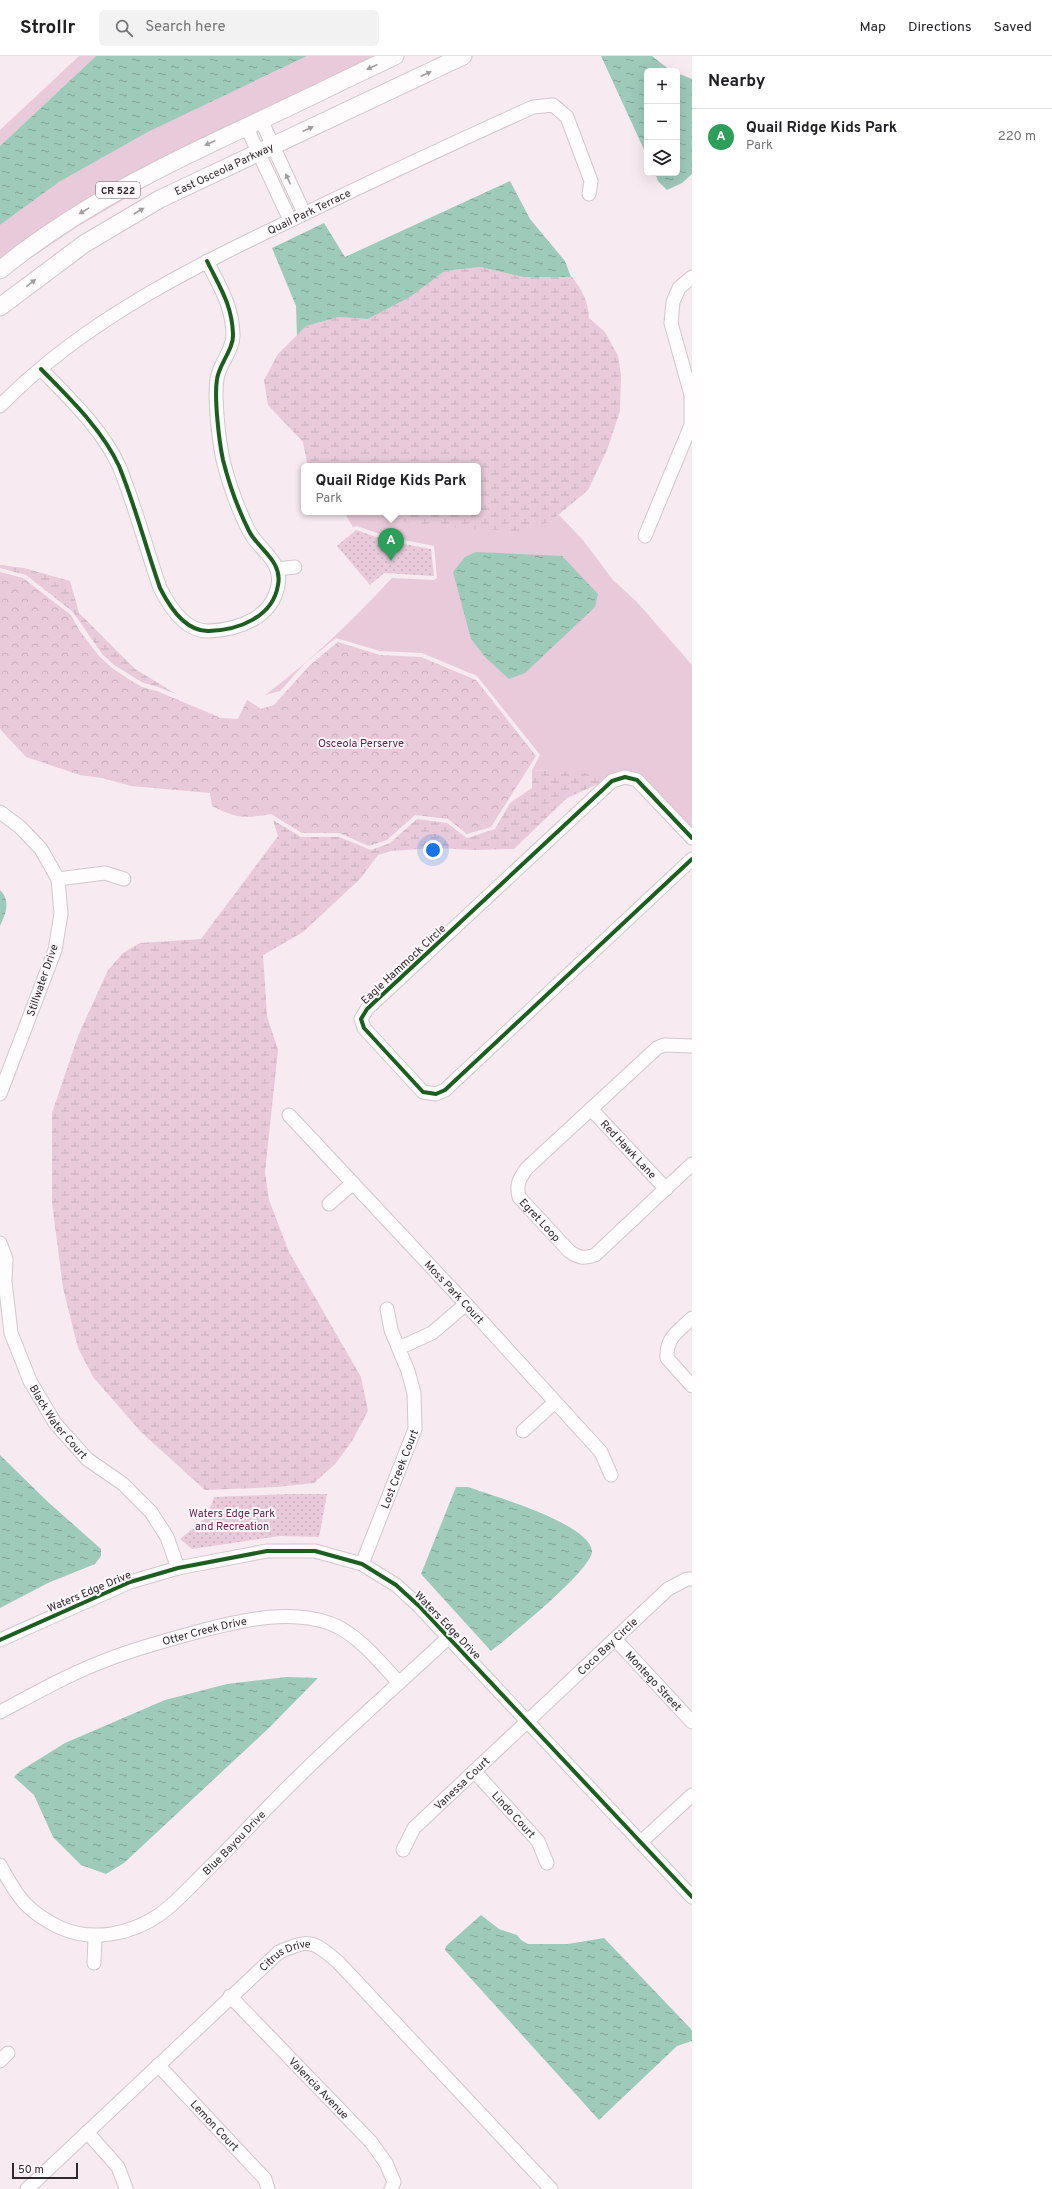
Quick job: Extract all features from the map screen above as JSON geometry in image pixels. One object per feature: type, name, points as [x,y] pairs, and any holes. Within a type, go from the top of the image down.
[{"type":"main road","name":"CR 522","points":[[0,270],[74,217],[121,188],[181,157],[395,56]]},
{"type":"main road","name":"East Osceola Parkway","points":[[0,307],[48,269],[122,221],[181,188],[463,56]]},
{"type":"street","name":"Quail Park Terrace","points":[[0,406],[19,387],[41,369],[114,313],[207,261],[290,220],[533,107],[553,105],[567,117],[591,181],[589,194]]},
{"type":"street","points":[[253,123],[265,148],[304,214]]},
{"type":"street","points":[[265,148],[290,220]]},
{"type":"street","points":[[41,369],[81,412],[105,442],[118,466],[160,588],[168,605],[186,623],[207,631],[234,628],[256,619],[275,599],[279,583],[277,569],[272,559],[250,533],[239,508],[223,460],[218,412],[217,378],[233,336],[230,307],[207,261]]},
{"type":"street","points":[[645,536],[691,425],[691,395],[671,323],[673,302],[679,288],[692,276]]},
{"type":"street","points":[[277,569],[295,567]]},
{"type":"street","name":"Eagle Hammock Circle","points":[[692,838],[637,780],[625,777],[612,781],[367,1009],[361,1019],[364,1028],[423,1092],[436,1094],[446,1090],[692,859]]},
{"type":"street","name":"Stillwater Drive","points":[[0,812],[32,838],[58,879],[61,914],[55,950],[0,1094]]},
{"type":"street","points":[[58,879],[105,873],[124,879]]},
{"type":"street","name":"Egret Loop","points":[[692,1046],[664,1045],[657,1048],[527,1168],[519,1178],[516,1186],[519,1197],[569,1251],[577,1257],[586,1258],[595,1255],[692,1164]]},
{"type":"street","name":"Red Hawk Lane","points":[[590,1109],[666,1189]]},
{"type":"street","name":"Moss Park Court","points":[[289,1115],[466,1304],[601,1452],[611,1475]]},
{"type":"street","points":[[329,1204],[353,1183]]},
{"type":"street","name":"Black Water Court","points":[[0,1243],[6,1259],[6,1335],[30,1381],[55,1423],[87,1459],[123,1484],[151,1512],[167,1537],[178,1568]]},
{"type":"street","points":[[399,1348],[432,1333],[466,1304]]},
{"type":"street","name":"Lost Creek Court","points":[[362,1564],[415,1429],[414,1393],[399,1348],[390,1330],[387,1309]]},
{"type":"street","points":[[692,1318],[669,1340],[667,1350],[667,1358],[692,1386]]},
{"type":"street","points":[[523,1431],[556,1402]]},
{"type":"street","name":"Waters Edge Drive","points":[[0,1640],[130,1582],[178,1568],[267,1551],[314,1551],[362,1564],[396,1585],[449,1637],[692,1897]]},
{"type":"street","name":"Coco Bay Circle","points":[[527,1721],[668,1589],[687,1579],[692,1579]]},
{"type":"street","name":"Otter Creek Drive","points":[[0,1712],[62,1680],[108,1660],[146,1646],[239,1621],[302,1616],[331,1623],[363,1644],[400,1683]]},
{"type":"street","name":"Blue Bayou Drive","points":[[0,1865],[15,1893],[41,1918],[70,1932],[96,1937],[128,1930],[158,1916],[241,1837],[279,1796],[449,1637]]},
{"type":"street","name":"Montego Street","points":[[615,1639],[692,1722]]},
{"type":"street","name":"Vanessa Court","points":[[403,1850],[414,1828],[527,1721]]},
{"type":"street","name":"Lindo Court","points":[[474,1771],[538,1841],[547,1863]]},
{"type":"street","points":[[641,1842],[692,1795]]},
{"type":"street","points":[[94,1963],[96,1937]]},
{"type":"street","name":"Citrus Drive","points":[[27,2189],[278,1952],[301,1943],[318,1945],[338,1962],[551,2189]]},
{"type":"street","name":"Valencia Avenue","points":[[230,1996],[371,2142],[386,2163],[394,2182],[391,2189]]},
{"type":"street","name":"Lemon Court","points":[[158,2065],[265,2179],[268,2189]]},
{"type":"street","points":[[87,2132],[118,2167],[126,2188]]},
{"type":"green space","points":[[79,56],[96,56],[0,146],[0,130]]},
{"type":"green space","points":[[307,56],[375,56],[0,263],[0,225],[59,182],[148,132]]},
{"type":"green space","points":[[206,151],[77,227],[0,279],[77,221]]},
{"type":"green space","points":[[480,267],[523,277],[572,277],[582,291],[586,301],[589,318],[605,332],[618,356],[621,375],[620,411],[607,450],[588,490],[550,522],[518,531],[446,527],[387,520],[378,515],[481,515],[481,463],[308,463],[303,442],[268,405],[264,380],[278,354],[306,326],[339,317],[368,319],[410,297],[445,271]]},
{"type":"green space","points":[[346,515],[378,515],[387,520],[550,522],[559,515],[582,539],[613,580],[636,601],[692,665],[692,831],[641,777],[605,781],[549,771],[532,770],[540,755],[477,676],[422,653],[380,651],[336,638],[306,662],[347,625],[392,578],[434,580],[437,578],[434,546],[389,537],[357,526],[353,527]]},
{"type":"green space","points":[[356,530],[388,541],[431,549],[434,576],[384,573],[370,585],[337,546]]},
{"type":"green space","points":[[0,565],[24,568],[70,581],[79,613],[135,669],[176,694],[143,683],[114,665],[102,654],[73,612],[26,575],[0,568]]},
{"type":"green space","name":"Osceola Perserve","points":[[0,572],[23,578],[71,615],[79,630],[99,656],[112,668],[130,680],[142,687],[157,691],[221,718],[238,719],[247,700],[261,709],[274,705],[309,666],[338,642],[380,655],[421,657],[476,680],[536,756],[491,827],[467,834],[448,819],[415,815],[387,840],[369,846],[339,833],[302,833],[271,814],[247,817],[228,813],[212,806],[210,793],[131,786],[102,778],[80,775],[26,757],[0,729]]},
{"type":"green space","points":[[306,662],[280,691],[265,695],[282,682]]},
{"type":"green space","points":[[532,770],[586,773],[605,781],[567,798],[514,849],[475,850],[435,848],[391,851],[378,855],[360,879],[303,932],[263,955],[267,1016],[278,1050],[265,1172],[269,1200],[289,1252],[361,1377],[368,1411],[352,1441],[336,1463],[314,1483],[277,1487],[205,1490],[141,1432],[93,1377],[78,1348],[63,1288],[52,1203],[52,1113],[78,1036],[108,970],[123,953],[140,943],[201,939],[278,836],[273,820],[301,837],[339,837],[371,850],[390,843],[417,819],[447,823],[467,838],[495,829],[510,803],[532,788]]},
{"type":"green space","name":"Waters Edge Park and Recreation","points":[[327,1494],[319,1537],[280,1536],[192,1549],[180,1539],[207,1517],[214,1497]]},
{"type":"water","points":[[96,56],[307,56],[148,132],[59,182],[0,225],[0,146]]},
{"type":"water","points":[[601,56],[652,56],[667,68],[644,68],[644,149]]},
{"type":"water","points":[[680,74],[692,79],[692,174],[682,183],[667,190],[658,181],[656,176],[680,176]]},
{"type":"water","points":[[510,181],[530,219],[565,261],[571,277],[523,277],[480,267],[445,271],[410,297],[368,319],[339,317],[306,326],[297,335],[296,306],[272,248],[324,223],[345,257]]},
{"type":"water","points":[[476,552],[562,556],[598,594],[595,607],[525,673],[509,679],[486,658],[471,639],[453,572],[465,557]]},
{"type":"water","points":[[0,890],[5,898],[6,912],[0,926]]},
{"type":"water","points":[[0,1455],[48,1502],[101,1549],[101,1556],[95,1564],[48,1583],[0,1608]]},
{"type":"water","points":[[456,1487],[468,1487],[517,1504],[558,1521],[575,1530],[587,1541],[592,1551],[589,1560],[565,1587],[531,1618],[491,1651],[421,1574]]},
{"type":"water","points":[[287,1677],[318,1678],[270,1727],[124,1863],[106,1874],[81,1865],[53,1837],[34,1795],[14,1777],[20,1771],[65,1743],[165,1700],[227,1684]]},
{"type":"water","points":[[481,1915],[499,1929],[517,1935],[521,1940],[528,1944],[568,1944],[604,1938],[690,2028],[692,2031],[692,2041],[677,2046],[599,2120],[445,1950],[446,1946]]},
{"type":"cycle path","points":[[41,369],[84,414],[104,439],[112,452],[130,496],[160,588],[173,610],[185,623],[200,630],[209,631],[232,628],[253,620],[269,606],[275,596],[279,577],[273,562],[253,538],[245,523],[234,496],[223,460],[217,420],[216,387],[218,373],[229,351],[233,340],[233,334],[227,304],[207,261]]},
{"type":"cycle path","points":[[692,838],[637,780],[625,777],[612,781],[367,1009],[361,1019],[364,1028],[423,1092],[436,1094],[445,1090],[692,859]]},
{"type":"cycle path","points":[[0,1640],[130,1582],[178,1568],[267,1551],[315,1551],[362,1564],[396,1585],[419,1606],[692,1897]]},
{"type":"place","name":"Quail Ridge Kids Park","points":[[391,561]]}]
